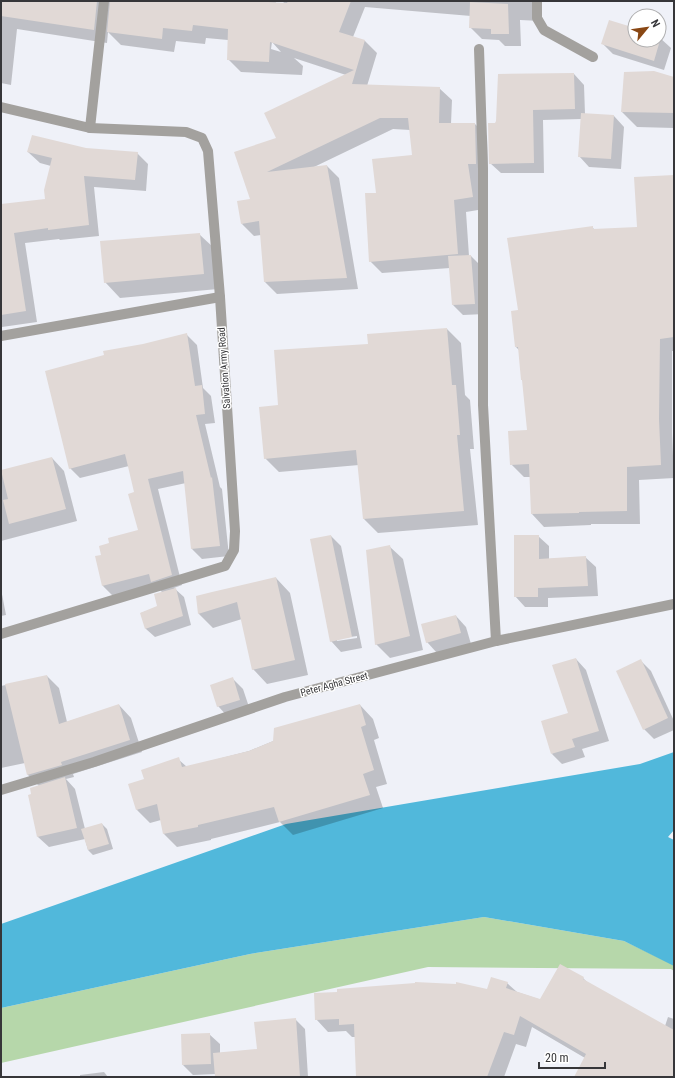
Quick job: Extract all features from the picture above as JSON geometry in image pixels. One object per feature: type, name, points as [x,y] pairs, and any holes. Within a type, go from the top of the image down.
[{"type":"street","points":[[90,128],[104,1]]},
{"type":"street","points":[[537,1],[537,18],[544,30],[593,57]]},
{"type":"street","points":[[479,49],[483,177],[483,405],[496,641]]},
{"type":"street","name":"Salvation Army Road","points":[[1,108],[90,128],[186,132],[202,138],[208,151],[220,297],[235,531],[234,550],[225,566],[1,634]]},
{"type":"street","points":[[1,336],[220,297]]},
{"type":"street","name":"Peter Agha Street","points":[[1,790],[94,762],[286,697],[496,641],[674,604]]},
{"type":"green space","points":[[484,917],[624,941],[674,965],[674,971],[671,969],[428,967],[1,1063],[1,1008],[250,954]]},
{"type":"water","points":[[674,752],[674,830],[668,837],[674,840],[674,966],[624,941],[484,917],[250,954],[1,1008],[1,924],[286,824],[640,764]]},
{"type":"building","points":[[1,1],[97,1],[94,30],[1,16]]},
{"type":"building","points":[[110,1],[247,1],[287,3],[288,1],[351,1],[339,32],[365,40],[352,84],[440,87],[439,123],[475,123],[476,164],[468,164],[473,197],[454,200],[458,254],[369,262],[365,193],[376,193],[372,159],[412,155],[408,118],[380,118],[267,172],[327,165],[347,278],[264,282],[259,221],[241,224],[237,201],[250,199],[234,152],[276,138],[264,113],[354,70],[270,42],[269,62],[227,60],[228,29],[193,25],[192,31],[163,28],[162,39],[107,32]]},
{"type":"building","points":[[470,2],[508,4],[509,34],[491,34],[491,29],[469,28]]},
{"type":"building","points":[[609,20],[627,26],[627,48],[658,48],[654,61],[601,44]]},
{"type":"building","points":[[654,71],[674,77],[674,113],[621,112],[624,72]]},
{"type":"building","points":[[574,73],[575,109],[533,110],[534,163],[489,164],[488,123],[495,123],[496,121],[498,74]]},
{"type":"building","points":[[581,113],[614,115],[611,159],[578,157]]},
{"type":"building","points":[[32,135],[86,148],[138,152],[135,180],[84,176],[89,225],[48,230],[48,228],[14,233],[26,311],[1,315],[1,204],[45,199],[44,190],[52,158],[27,152]]},
{"type":"building","points":[[674,175],[674,337],[660,339],[659,419],[661,465],[627,467],[627,511],[531,514],[529,464],[510,465],[508,431],[527,430],[518,347],[515,347],[511,311],[518,310],[507,238],[593,226],[593,229],[637,227],[634,177]]},
{"type":"building","points":[[200,233],[204,274],[104,283],[100,241]]},
{"type":"building","points":[[471,255],[475,304],[452,305],[448,256]]},
{"type":"building","points":[[447,328],[452,385],[456,385],[460,435],[457,435],[464,511],[363,519],[356,450],[264,459],[259,407],[278,405],[274,350],[368,344],[367,334]]},
{"type":"building","points":[[187,333],[195,386],[202,385],[205,414],[196,415],[211,478],[212,477],[220,546],[191,549],[183,471],[148,479],[172,575],[151,582],[149,574],[102,586],[95,556],[101,555],[99,546],[109,543],[108,538],[138,530],[128,494],[134,492],[125,454],[69,469],[45,371],[104,355],[103,351],[143,344]]},
{"type":"building","points":[[52,457],[66,509],[9,524],[3,500],[8,499],[1,470]]},
{"type":"building","points":[[331,535],[352,637],[330,642],[310,539]]},
{"type":"building","points":[[514,535],[539,535],[539,559],[586,556],[588,586],[538,588],[538,597],[514,597]]},
{"type":"building","points":[[390,545],[410,636],[375,645],[366,550]]},
{"type":"building","points":[[276,577],[295,660],[252,670],[237,602],[198,614],[196,596]]},
{"type":"building","points":[[176,588],[183,616],[145,629],[140,613],[157,606],[154,594]]},
{"type":"building","points":[[456,615],[461,633],[426,643],[421,624]]},
{"type":"building","points":[[576,658],[599,731],[572,739],[575,747],[551,754],[541,721],[568,713],[552,665]]},
{"type":"building","points":[[641,659],[668,718],[643,730],[616,671]]},
{"type":"building","points":[[47,675],[59,724],[119,704],[130,740],[61,762],[62,765],[27,775],[5,684]]},
{"type":"building","points":[[233,677],[240,700],[217,707],[210,685]]},
{"type":"building","points":[[360,704],[366,725],[361,727],[374,770],[363,774],[370,795],[279,822],[274,807],[198,825],[198,827],[163,834],[157,804],[136,810],[128,784],[144,779],[141,770],[179,757],[182,767],[249,751],[273,741],[274,728]]},
{"type":"building","points":[[65,777],[77,828],[37,837],[28,795],[31,794],[30,788]]},
{"type":"building","points":[[102,823],[109,844],[88,850],[81,829]]},
{"type":"building","points":[[560,964],[584,977],[583,979],[674,1030],[674,1077],[574,1077],[586,1054],[520,1016],[514,1035],[504,1032],[487,1077],[356,1077],[354,1024],[339,1025],[339,1019],[315,1020],[314,993],[337,992],[337,989],[415,982],[456,984],[456,982],[487,989],[491,977],[508,982],[506,988],[540,999]]},
{"type":"building","points":[[296,1018],[300,1077],[215,1077],[213,1053],[257,1049],[254,1022]]},
{"type":"building","points":[[210,1033],[211,1064],[182,1065],[181,1034]]}]
